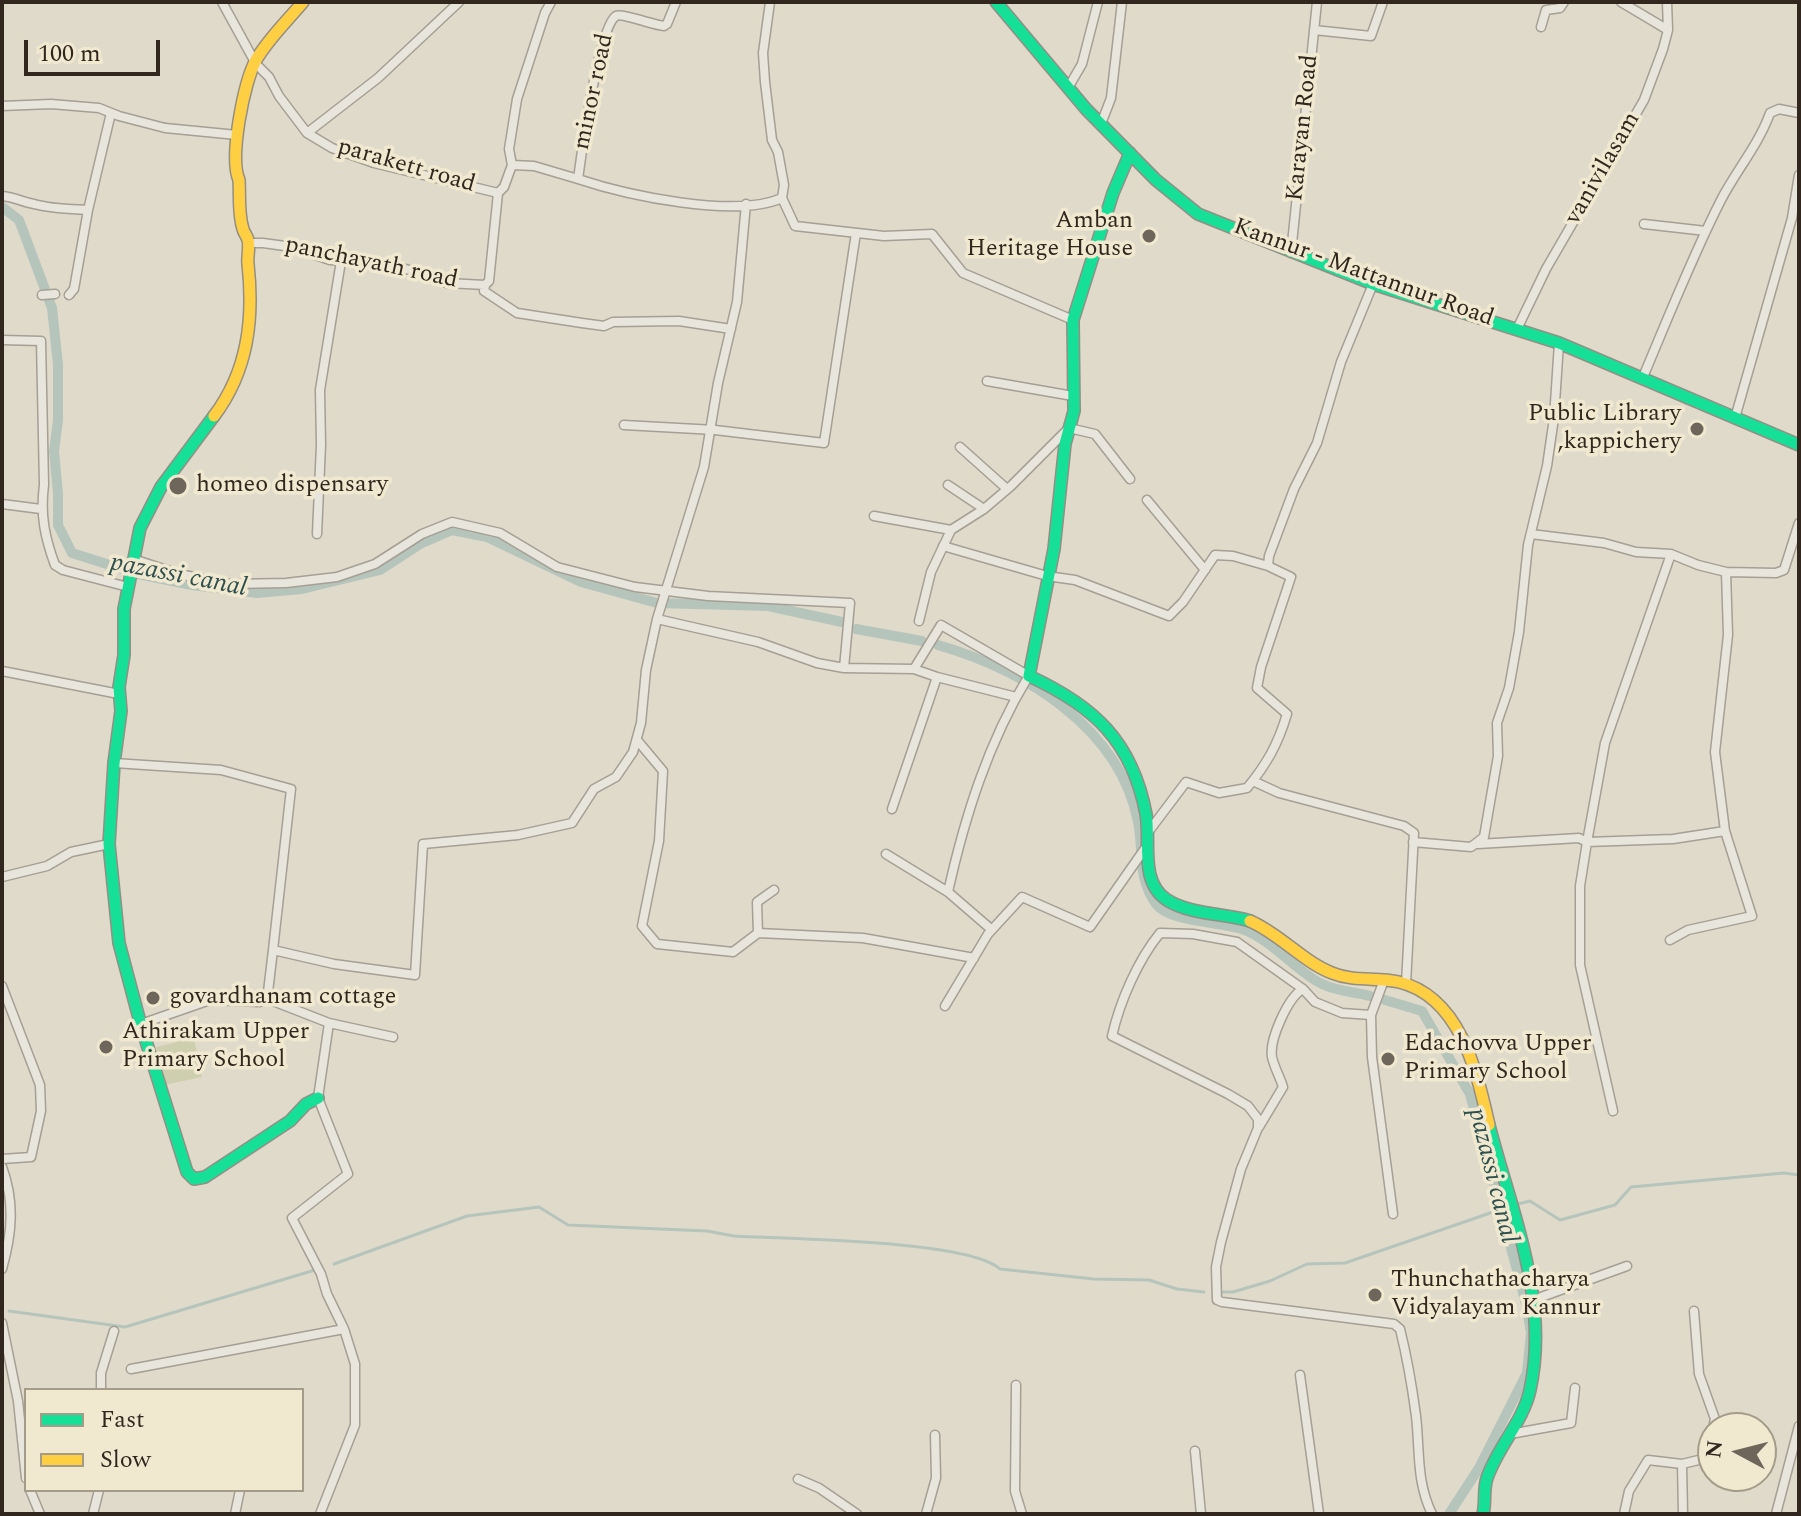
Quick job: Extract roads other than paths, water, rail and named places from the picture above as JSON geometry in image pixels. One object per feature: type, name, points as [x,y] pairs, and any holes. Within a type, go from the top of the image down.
[{"type":"street","name":"parakett road","points":[[222,2],[256,64],[269,77],[307,133],[332,148],[374,163],[498,193]]},
{"type":"street","points":[[303,2],[257,58],[244,87],[244,104],[237,135],[236,173],[242,228],[249,243],[247,255],[252,298],[245,356],[223,404],[148,508],[140,528],[124,609],[124,655],[119,694],[121,711],[109,844],[119,943],[187,1172],[194,1179],[205,1177],[290,1121],[306,1104],[318,1098]]},
{"type":"street","points":[[307,133],[378,78],[459,2]]},
{"type":"street","name":"panchayath road","points":[[249,243],[292,247],[316,257],[398,267],[447,283],[485,285],[489,281],[498,193],[504,187],[512,165],[509,149],[517,99],[551,2]]},
{"type":"street","name":"minor road","points":[[512,165],[534,166],[578,179],[592,87],[607,29],[613,19],[620,15],[664,26],[676,2]]},
{"type":"street","points":[[770,2],[763,53],[765,82],[772,140],[778,152],[784,185],[782,198],[795,226],[884,236],[932,234],[963,273],[1073,320]]},
{"type":"street","name":"Kannur - Mattannur Road","points":[[996,2],[1101,124],[1156,180],[1198,214],[1373,284],[1559,343],[1799,445]]},
{"type":"street","points":[[1068,88],[1082,64],[1098,2]]},
{"type":"street","points":[[1101,124],[1111,98],[1122,2]]},
{"type":"street","name":"Karayan Road","points":[[1291,253],[1317,2]]},
{"type":"street","points":[[1314,30],[1371,36],[1383,2]]},
{"type":"street","points":[[1541,27],[1546,10],[1560,8],[1564,2]]},
{"type":"street","points":[[1621,2],[1668,30]]},
{"type":"street","name":"vanivilasam","points":[[1517,329],[1546,269],[1639,111],[1659,65],[1668,30],[1667,2]]},
{"type":"street","points":[[2,106],[51,104],[99,108],[165,128],[237,135]]},
{"type":"street","points":[[1643,377],[1706,231],[1770,113],[1779,109],[1799,113]]},
{"type":"street","points":[[69,295],[74,289],[88,210],[111,113]]},
{"type":"street","points":[[948,892],[972,795],[1016,697],[1029,676],[1054,549],[1065,444],[1074,411],[1073,320],[1113,193],[1130,153]]},
{"type":"street","points":[[1735,418],[1792,218],[1799,175]]},
{"type":"street","points":[[578,179],[696,206],[746,204],[782,198]]},
{"type":"street","points":[[2,196],[16,197],[50,208],[88,210]]},
{"type":"street","points":[[273,950],[334,964],[415,975],[423,844],[518,835],[572,823],[594,789],[616,777],[633,752],[658,615],[704,467],[737,302],[746,204]]},
{"type":"street","points":[[1644,224],[1706,231]]},
{"type":"street","points":[[624,425],[709,430],[824,443],[856,233]]},
{"type":"street","points":[[317,534],[320,390],[341,261]]},
{"type":"street","points":[[1268,566],[1282,518],[1317,443],[1341,362],[1373,284]]},
{"type":"street","points":[[485,285],[484,291],[490,297],[523,314],[599,326],[613,322],[679,321],[731,329]]},
{"type":"street","points":[[42,295],[55,294]]},
{"type":"street","points":[[2,340],[41,341],[44,485],[41,509],[43,529],[55,565],[63,570],[128,587]]},
{"type":"street","points":[[1478,844],[1484,837],[1490,809],[1498,756],[1497,723],[1509,688],[1531,534],[1547,466],[1559,343]]},
{"type":"street","points":[[987,381],[1073,396]]},
{"type":"street","points":[[1069,428],[1095,434],[1130,479]]},
{"type":"street","points":[[919,621],[931,572],[951,530],[984,509],[1069,428]]},
{"type":"street","points":[[960,447],[1007,489]]},
{"type":"street","points":[[948,485],[984,509]]},
{"type":"street","points":[[1147,500],[1205,570]]},
{"type":"street","points":[[2,504],[41,509]]},
{"type":"street","points":[[874,516],[951,530]]},
{"type":"street","points":[[132,567],[229,584],[286,583],[337,577],[375,564],[422,534],[452,522],[500,533],[557,567],[598,579],[666,592],[850,603],[844,668]]},
{"type":"street","points":[[1531,534],[1604,543],[1636,552],[1671,554],[1726,572],[1776,573],[1784,570],[1799,523]]},
{"type":"street","points":[[943,546],[1047,576],[1075,580],[1169,616],[1183,602],[1215,555],[1233,556],[1268,566],[1291,577],[1257,688],[1287,714],[1267,764],[1247,788],[1219,793],[1190,781],[1182,783],[1148,831]]},
{"type":"street","points":[[1613,1111],[1580,965],[1580,886],[1605,743],[1671,554]]},
{"type":"street","points":[[1670,940],[1688,930],[1752,916],[1725,831],[1715,752],[1728,635],[1726,572]]},
{"type":"street","points":[[658,615],[758,642],[817,663],[844,668],[914,669],[1016,697]]},
{"type":"street","points":[[914,669],[941,625],[1029,676],[1065,692],[1092,712],[1109,730],[1143,792],[1150,878],[1159,893],[1171,902],[1247,919],[1264,926],[1317,967],[1340,977],[1406,984],[1432,1000],[1452,1021],[1469,1054],[1518,1230],[1533,1300],[1536,1347],[1530,1393],[1487,1480],[1483,1514]]},
{"type":"street","points":[[2,671],[119,694]]},
{"type":"street","points":[[892,809],[937,677]]},
{"type":"street","points":[[637,740],[663,771],[659,841],[642,926],[657,944],[733,952],[758,933],[863,938],[974,958]]},
{"type":"street","points":[[114,763],[221,770],[291,789],[265,998],[260,1002],[210,1000],[141,1024]]},
{"type":"street","points":[[1253,781],[1279,793],[1404,826],[1414,833],[1406,984]]},
{"type":"street","points":[[1413,842],[1471,847],[1478,844],[1579,838],[1587,842],[1673,839],[1725,831]]},
{"type":"street","points":[[2,877],[47,866],[71,852],[109,844]]},
{"type":"street","points":[[945,1006],[992,930],[1022,897],[1090,927],[1146,847]]},
{"type":"street","points":[[886,854],[948,892],[992,930]]},
{"type":"street","points":[[758,933],[757,902],[774,890]]},
{"type":"street","points":[[1258,1128],[1258,1119],[1248,1106],[1112,1036],[1114,1024],[1150,945],[1160,933],[1193,934],[1237,942],[1303,989],[1315,1002],[1342,1013],[1371,1015]]},
{"type":"street","points":[[1384,980],[1371,1015],[1372,1057],[1393,1214]]},
{"type":"street","points":[[2,986],[40,1085],[41,1111],[31,1157],[2,1159]]},
{"type":"street","points":[[1303,989],[1295,993],[1285,1008],[1271,1054],[1283,1087],[1258,1128],[1241,1169],[1216,1267],[1217,1300],[1394,1324],[1400,1329],[1416,1419],[1418,1469],[1425,1500],[1432,1514]]},
{"type":"street","points":[[265,998],[329,1023],[393,1037]]},
{"type":"street","points":[[320,1514],[355,1425],[355,1364],[321,1274],[292,1218],[348,1174],[318,1098],[329,1023]]},
{"type":"street","points":[[2,1167],[12,1221],[2,1269]]},
{"type":"street","points":[[1533,1300],[1627,1266]]},
{"type":"street","points":[[1694,1311],[1699,1374],[1713,1412]]},
{"type":"street","points":[[2,1323],[18,1401],[24,1459]]},
{"type":"street","points":[[131,1369],[344,1329]]},
{"type":"street","points":[[101,1388],[101,1373],[114,1331]]},
{"type":"street","points":[[1300,1375],[1319,1514]]},
{"type":"street","points":[[1016,1385],[1015,1491],[1022,1514]]},
{"type":"street","points":[[1510,1434],[1571,1423],[1575,1388]]},
{"type":"street","points":[[1776,1514],[1799,1426]]},
{"type":"street","points":[[926,1514],[936,1478],[935,1435]]},
{"type":"street","points":[[1195,1451],[1201,1514]]},
{"type":"street","points":[[1624,1514],[1629,1491],[1648,1460],[1682,1464],[1697,1460]]},
{"type":"street","points":[[1682,1464],[1683,1514]]},
{"type":"street","points":[[798,1479],[819,1488],[857,1514]]},
{"type":"street","points":[[31,1492],[40,1514]]},
{"type":"street","points":[[93,1514],[98,1492]]},
{"type":"street","points":[[235,1514],[240,1492]]},
{"type":"waterway","name":"pazassi canal","points":[[2,207],[19,220],[52,308],[58,365],[58,420],[54,451],[58,525],[72,553],[138,574],[257,593],[302,589],[380,570],[420,544],[452,530],[487,537],[581,582],[657,603],[768,606],[842,622]]},
{"type":"waterway","name":"pazassi canal","points":[[856,629],[922,641]]},
{"type":"waterway","name":"pazassi canal","points":[[938,645],[971,656],[1034,687],[1064,707],[1089,731],[1111,758],[1128,788],[1138,822],[1146,884],[1156,904],[1163,910],[1183,918],[1242,929],[1264,940],[1322,984],[1370,996]]},
{"type":"waterway","name":"pazassi canal","points":[[1385,1000],[1422,1011],[1470,1094],[1531,1333],[1527,1373],[1479,1468],[1449,1514]]},
{"type":"waterway","points":[[1518,1204],[1530,1201],[1560,1220],[1615,1205],[1631,1187],[1784,1173],[1799,1175]]},
{"type":"waterway","points":[[334,1264],[467,1216],[539,1207],[568,1225],[707,1231],[734,1236],[916,1247],[982,1259],[1000,1269],[1094,1279],[1149,1280],[1177,1289],[1204,1292]]},
{"type":"waterway","points":[[1223,1292],[1270,1281],[1307,1264],[1345,1263],[1496,1211]]},
{"type":"waterway","points":[[9,1311],[125,1327],[315,1270]]},
{"type":"place","name":"Amban Heritage House","points":[[1149,236]]},
{"type":"place","name":"Public Library ,kappichery","points":[[1697,429]]},
{"type":"place","name":"homeo dispensary","points":[[178,486]]},
{"type":"place","name":"govardhanam cottage","points":[[153,998]]},
{"type":"place","name":"Athirakam Upper Primary School","points":[[106,1047]]},
{"type":"place","name":"Edachovva Upper Primary School","points":[[1388,1059]]},
{"type":"place","name":"Thunchathacharya Vidyalayam Kannur","points":[[1375,1295]]}]
